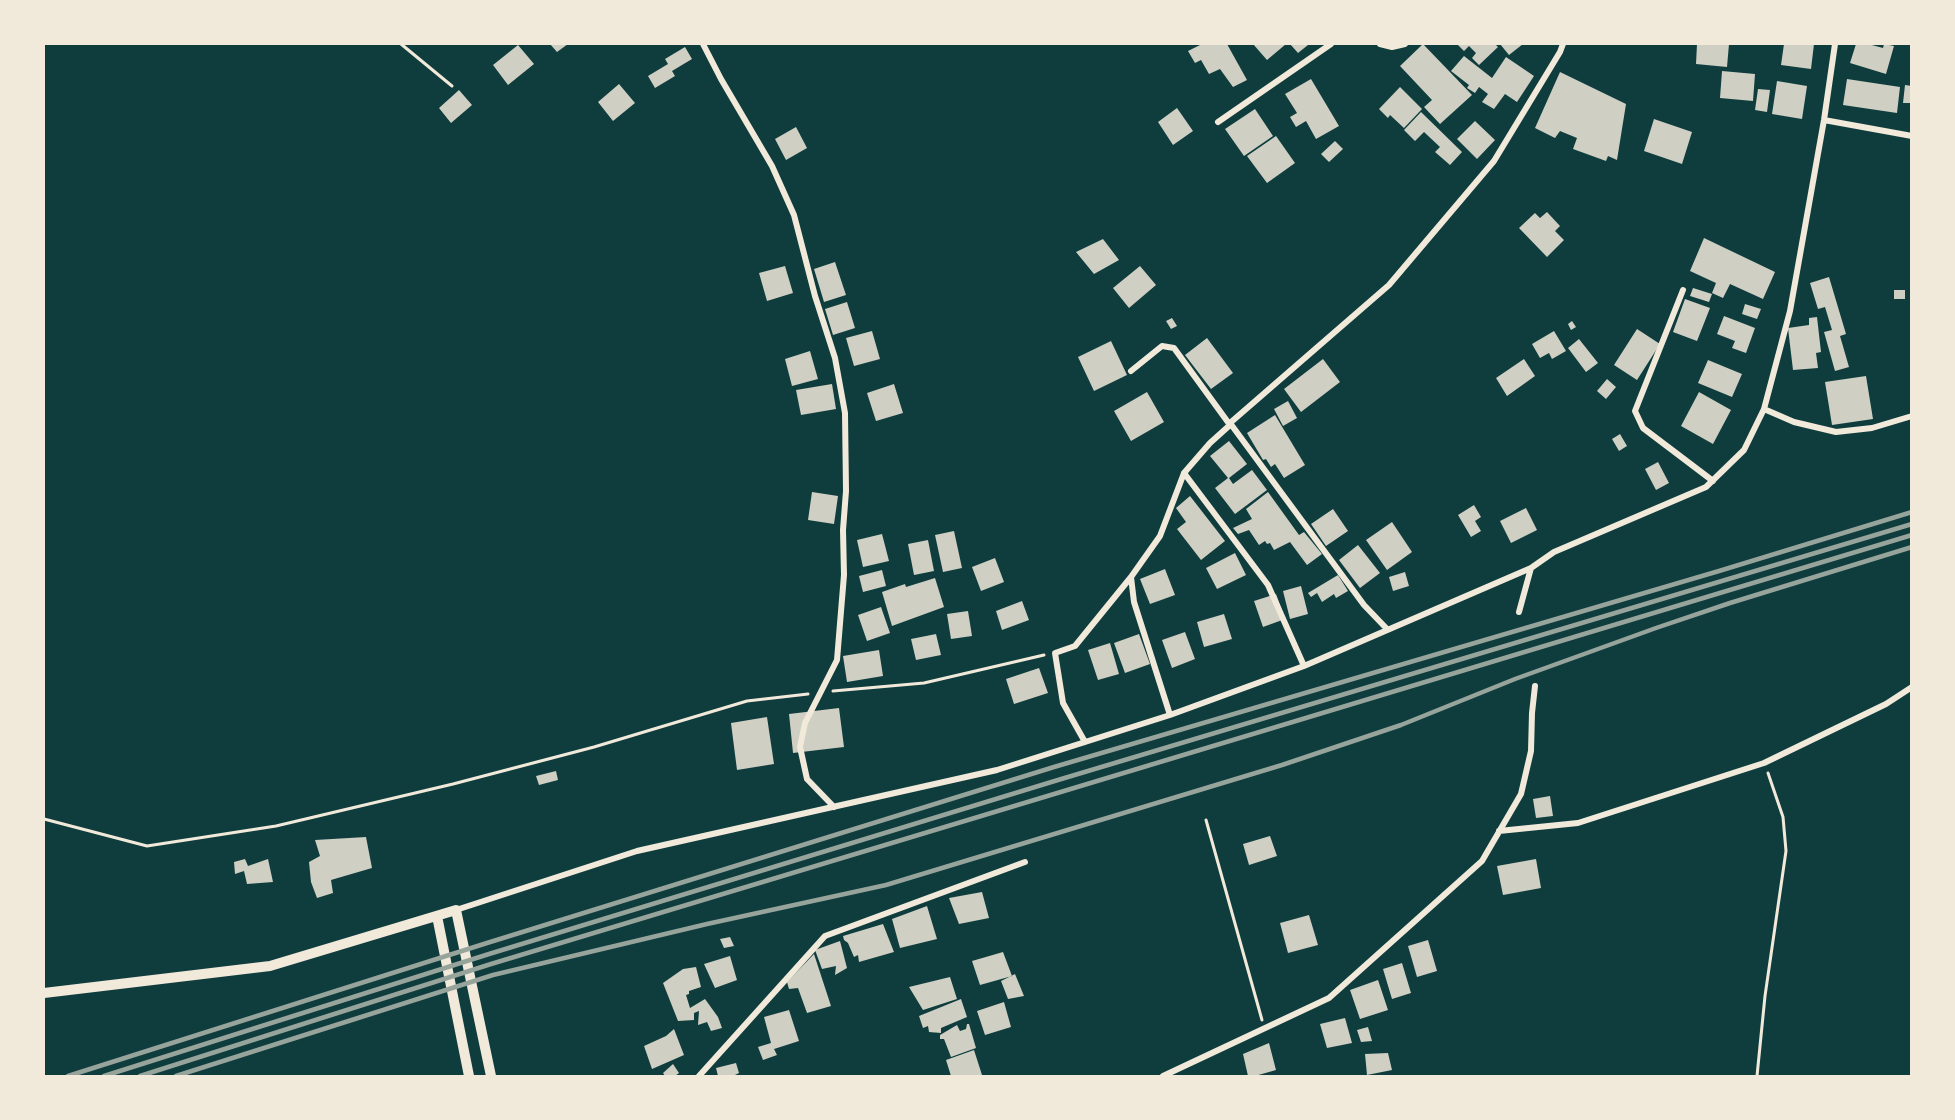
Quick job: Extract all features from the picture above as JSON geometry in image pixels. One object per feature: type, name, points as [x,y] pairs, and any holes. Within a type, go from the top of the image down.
[{"type":"street","points":[[703,44],[772,166],[794,214],[815,296],[835,358],[845,413],[844,576],[837,660],[805,723],[800,747],[807,779],[834,807]]},
{"type":"street","points":[[1218,122],[1330,44]]},
{"type":"street","points":[[1380,44],[1392,47],[1405,44]]},
{"type":"street","points":[[1085,742],[1063,703],[1055,653],[1075,646],[1131,577],[1160,536],[1184,473],[1210,443],[1389,285],[1494,160],[1563,44]]},
{"type":"street","points":[[44,993],[270,966],[437,916],[637,851],[997,770],[1170,715],[1304,666],[1531,568],[1554,552],[1706,488],[1744,450],[1764,409],[1790,311],[1835,44]]},
{"type":"street","points":[[1824,120],[1911,136]]},
{"type":"street","points":[[1683,290],[1635,411],[1643,428],[1713,481]]},
{"type":"street","points":[[1131,371],[1162,346],[1174,348],[1364,605],[1387,629]]},
{"type":"street","points":[[1764,409],[1794,422],[1836,432],[1872,428],[1911,416]]},
{"type":"street","points":[[1184,473],[1268,585],[1304,666]]},
{"type":"street","points":[[1519,612],[1531,568]]},
{"type":"street","points":[[1131,577],[1134,602],[1170,715]]},
{"type":"street","points":[[1163,1077],[1329,998],[1482,861],[1521,794],[1532,751],[1535,686]]},
{"type":"street","points":[[1499,831],[1578,823],[1764,763],[1886,704],[1911,687]]},
{"type":"street","points":[[699,1077],[825,936],[1025,862]]},
{"type":"street","points":[[456,910],[491,1077]]},
{"type":"street","points":[[437,916],[469,1077]]},
{"type":"path","points":[[401,44],[452,86]]},
{"type":"path","points":[[44,819],[147,846],[276,826],[453,784],[594,747],[747,701],[924,683],[1055,653]]},
{"type":"path","points":[[1756,1077],[1786,851],[1783,817],[1764,763]]},
{"type":"path","points":[[1206,820],[1264,1028]]},
{"type":"building","points":[[550,44],[568,44],[557,52]]},
{"type":"building","points":[[1202,44],[1227,44],[1247,80],[1233,87],[1220,69],[1209,74],[1201,60],[1195,63],[1188,51]]},
{"type":"building","points":[[1253,44],[1286,44],[1267,60]]},
{"type":"building","points":[[1290,44],[1307,44],[1308,45],[1298,53]]},
{"type":"building","points":[[1423,44],[1472,95],[1440,124],[1424,107],[1432,100],[1400,66]]},
{"type":"building","points":[[1457,44],[1495,44],[1498,47],[1479,65],[1472,58],[1476,53],[1469,46],[1464,51]]},
{"type":"building","points":[[1500,44],[1523,44],[1509,55]]},
{"type":"building","points":[[1697,44],[1729,44],[1727,67],[1696,64]]},
{"type":"building","points":[[1784,44],[1814,44],[1811,69],[1781,65]]},
{"type":"building","points":[[1856,44],[1883,48],[1884,44],[1894,46],[1886,74],[1850,63]]},
{"type":"building","points":[[518,45],[534,64],[508,85],[493,65]]},
{"type":"building","points":[[685,47],[692,59],[672,71],[675,76],[655,88],[648,76],[668,64],[665,59]]},
{"type":"building","points":[[1464,56],[1492,78],[1506,57],[1534,76],[1517,102],[1505,94],[1494,109],[1482,102],[1488,94],[1479,87],[1475,93],[1467,88],[1469,85],[1451,71]]},
{"type":"building","points":[[1722,71],[1755,74],[1753,101],[1720,98]]},
{"type":"building","points":[[1560,72],[1626,104],[1617,160],[1608,156],[1606,161],[1573,149],[1577,138],[1560,131],[1555,138],[1535,128]]},
{"type":"building","points":[[1311,79],[1339,126],[1316,139],[1306,121],[1296,127],[1290,117],[1297,113],[1285,94]]},
{"type":"building","points":[[1847,79],[1900,87],[1897,113],[1843,105]]},
{"type":"building","points":[[1777,81],[1807,86],[1802,119],[1772,114]]},
{"type":"building","points":[[619,84],[635,103],[613,121],[598,102]]},
{"type":"building","points":[[1905,85],[1912,86],[1912,103],[1903,103]]},
{"type":"building","points":[[1400,87],[1422,109],[1404,128],[1390,115],[1388,118],[1379,109]]},
{"type":"building","points":[[1758,89],[1770,90],[1767,112],[1755,110]]},
{"type":"building","points":[[459,90],[472,105],[451,123],[439,108]]},
{"type":"building","points":[[1177,108],[1193,131],[1173,145],[1158,122]]},
{"type":"building","points":[[1255,109],[1273,136],[1244,156],[1225,129]]},
{"type":"building","points":[[1421,112],[1462,152],[1450,165],[1435,152],[1440,147],[1424,132],[1415,141],[1404,130]]},
{"type":"building","points":[[1654,119],[1692,132],[1682,164],[1644,151]]},
{"type":"building","points":[[1475,121],[1495,140],[1477,159],[1457,139]]},
{"type":"building","points":[[796,127],[807,148],[786,160],[775,139]]},
{"type":"building","points":[[1276,136],[1295,163],[1267,183],[1247,156]]},
{"type":"building","points":[[1335,141],[1343,149],[1329,162],[1321,154]]},
{"type":"building","points":[[1547,212],[1560,226],[1555,231],[1564,240],[1547,257],[1519,228],[1535,213],[1540,218]]},
{"type":"building","points":[[1704,238],[1775,272],[1763,299],[1730,284],[1723,298],[1712,293],[1716,283],[1690,271]]},
{"type":"building","points":[[1103,239],[1119,260],[1094,274],[1076,252]]},
{"type":"building","points":[[835,262],[846,295],[824,302],[814,269]]},
{"type":"building","points":[[785,266],[793,293],[767,301],[759,273]]},
{"type":"building","points":[[1140,266],[1156,285],[1129,308],[1113,288]]},
{"type":"building","points":[[1829,277],[1846,334],[1840,336],[1849,367],[1835,371],[1824,332],[1832,330],[1825,307],[1818,309],[1810,283]]},
{"type":"building","points":[[1693,288],[1712,294],[1709,302],[1690,296]]},
{"type":"building","points":[[1894,290],[1905,290],[1905,299],[1894,299]]},
{"type":"building","points":[[1685,299],[1710,308],[1697,341],[1673,332]]},
{"type":"building","points":[[847,302],[855,328],[833,335],[825,309]]},
{"type":"building","points":[[1745,304],[1761,309],[1757,319],[1742,314]]},
{"type":"building","points":[[1724,316],[1755,328],[1746,353],[1732,348],[1735,341],[1717,334]]},
{"type":"building","points":[[1817,317],[1821,352],[1816,353],[1818,368],[1793,370],[1788,328],[1809,325],[1809,318]]},
{"type":"building","points":[[1172,318],[1177,326],[1171,329],[1166,321]]},
{"type":"building","points":[[1572,321],[1576,327],[1571,330],[1568,324]]},
{"type":"building","points":[[1637,329],[1660,344],[1637,380],[1614,365]]},
{"type":"building","points":[[872,331],[880,359],[854,366],[846,338]]},
{"type":"building","points":[[1554,331],[1566,351],[1552,359],[1549,353],[1540,358],[1532,344]]},
{"type":"building","points":[[1207,338],[1233,373],[1211,389],[1185,355]]},
{"type":"building","points":[[1579,339],[1598,363],[1586,372],[1568,348]]},
{"type":"building","points":[[1111,341],[1127,375],[1094,391],[1078,357]]},
{"type":"building","points":[[810,351],[818,379],[792,386],[785,359]]},
{"type":"building","points":[[1323,359],[1340,382],[1301,412],[1284,389]]},
{"type":"building","points":[[1524,359],[1535,376],[1507,396],[1496,378]]},
{"type":"building","points":[[1708,360],[1742,374],[1732,397],[1698,383]]},
{"type":"building","points":[[1866,376],[1873,419],[1832,425],[1825,382]]},
{"type":"building","points":[[1607,379],[1616,387],[1606,399],[1597,391]]},
{"type":"building","points":[[832,384],[836,409],[801,415],[796,390]]},
{"type":"building","points":[[894,384],[903,413],[876,421],[867,393]]},
{"type":"building","points":[[1147,392],[1164,422],[1131,441],[1114,411]]},
{"type":"building","points":[[1699,392],[1731,410],[1713,444],[1681,426]]},
{"type":"building","points":[[1288,401],[1297,418],[1283,426],[1274,409]]},
{"type":"building","points":[[1275,415],[1305,465],[1284,478],[1275,464],[1271,467],[1266,459],[1263,460],[1247,433]]},
{"type":"building","points":[[1620,434],[1627,446],[1619,451],[1612,439]]},
{"type":"building","points":[[1229,441],[1247,464],[1229,478],[1233,484],[1252,470],[1267,490],[1235,514],[1215,488],[1228,478],[1210,456]]},
{"type":"building","points":[[1658,462],[1669,483],[1656,490],[1645,469]]},
{"type":"building","points":[[812,492],[838,496],[834,524],[808,520]]},
{"type":"building","points":[[1268,492],[1299,535],[1304,532],[1322,554],[1307,565],[1290,542],[1274,550],[1270,543],[1267,544],[1265,541],[1259,545],[1249,530],[1238,534],[1233,528],[1252,519],[1246,509]]},
{"type":"building","points":[[1190,496],[1225,541],[1201,560],[1177,529],[1186,522],[1176,508]]},
{"type":"building","points":[[1474,505],[1481,517],[1475,521],[1481,531],[1471,537],[1458,515]]},
{"type":"building","points":[[1526,508],[1537,530],[1511,543],[1500,521]]},
{"type":"building","points":[[1333,509],[1348,531],[1326,546],[1311,524]]},
{"type":"building","points":[[1392,522],[1412,552],[1387,570],[1366,540]]},
{"type":"building","points":[[954,531],[962,568],[943,572],[935,535]]},
{"type":"building","points":[[882,534],[889,561],[863,567],[857,540]]},
{"type":"building","points":[[928,540],[934,571],[914,575],[908,544]]},
{"type":"building","points":[[1358,545],[1380,573],[1360,588],[1339,560]]},
{"type":"building","points":[[1235,553],[1246,575],[1217,589],[1206,568]]},
{"type":"building","points":[[995,558],[1004,582],[981,591],[972,567]]},
{"type":"building","points":[[1165,569],[1175,595],[1150,604],[1140,579]]},
{"type":"building","points":[[882,570],[886,586],[863,592],[859,576]]},
{"type":"building","points":[[1405,572],[1409,586],[1393,591],[1389,577]]},
{"type":"building","points":[[1338,575],[1348,591],[1336,598],[1334,594],[1322,602],[1317,593],[1311,597],[1308,593]]},
{"type":"building","points":[[935,578],[944,607],[892,626],[882,592],[905,584],[906,587]]},
{"type":"building","points":[[1301,586],[1308,614],[1290,619],[1283,591]]},
{"type":"building","points":[[1276,594],[1285,619],[1263,627],[1254,601]]},
{"type":"building","points":[[1022,601],[1029,620],[1002,630],[996,611]]},
{"type":"building","points":[[881,607],[890,633],[867,641],[858,615]]},
{"type":"building","points":[[968,611],[972,636],[951,639],[947,614]]},
{"type":"building","points":[[1224,614],[1232,639],[1204,647],[1197,622]]},
{"type":"building","points":[[1185,632],[1195,659],[1172,668],[1162,640]]},
{"type":"building","points":[[936,634],[941,655],[916,660],[911,639]]},
{"type":"building","points":[[1139,634],[1150,664],[1125,673],[1114,643]]},
{"type":"building","points":[[1110,643],[1119,674],[1098,680],[1088,650]]},
{"type":"building","points":[[879,650],[883,676],[847,682],[843,656]]},
{"type":"building","points":[[1039,668],[1048,693],[1014,704],[1006,679]]},
{"type":"building","points":[[839,708],[844,747],[793,753],[789,714]]},
{"type":"building","points":[[767,717],[774,764],[737,770],[731,723]]},
{"type":"building","points":[[556,771],[558,780],[539,785],[536,776]]},
{"type":"building","points":[[1550,796],[1553,816],[1536,818],[1533,799]]},
{"type":"building","points":[[1270,836],[1277,856],[1249,865],[1243,844]]},
{"type":"building","points":[[366,837],[372,868],[331,880],[333,893],[317,898],[311,882],[309,862],[320,856],[315,840]]},
{"type":"building","points":[[245,859],[248,866],[268,859],[273,882],[247,884],[244,871],[235,874],[234,862]]},
{"type":"building","points":[[1536,859],[1541,888],[1503,895],[1497,866]]},
{"type":"building","points":[[982,892],[989,918],[959,924],[949,898]]},
{"type":"building","points":[[927,906],[937,939],[900,948],[892,919]]},
{"type":"building","points":[[1309,915],[1318,945],[1288,953],[1280,923]]},
{"type":"building","points":[[883,924],[894,952],[859,962],[858,955],[854,957],[843,936]]},
{"type":"building","points":[[730,937],[734,946],[724,948],[720,939]]},
{"type":"building","points":[[1428,940],[1437,971],[1417,977],[1408,946]]},
{"type":"building","points":[[840,941],[847,968],[835,975],[836,966],[822,969],[815,950]]},
{"type":"building","points":[[1003,952],[1012,976],[980,985],[972,961]]},
{"type":"building","points":[[814,954],[831,1006],[807,1013],[798,988],[789,989],[787,982]]},
{"type":"building","points":[[730,956],[737,980],[715,988],[704,964]]},
{"type":"building","points":[[1402,963],[1411,993],[1392,999],[1383,969]]},
{"type":"building","points":[[696,967],[701,987],[689,991],[686,995],[690,1008],[705,999],[718,1017],[722,1028],[711,1031],[707,1022],[698,1025],[699,1011],[694,1013],[694,1020],[678,1021],[663,983],[683,969]]},
{"type":"building","points":[[1015,974],[1024,996],[1008,999],[1001,981]]},
{"type":"building","points":[[950,977],[957,999],[923,1010],[909,987]]},
{"type":"building","points":[[1378,980],[1388,1010],[1360,1019],[1350,990]]},
{"type":"building","points":[[961,999],[967,1017],[941,1028],[941,1033],[929,1032],[928,1026],[923,1028],[919,1016]]},
{"type":"building","points":[[1004,1002],[1011,1027],[985,1035],[977,1011]]},
{"type":"building","points":[[789,1010],[799,1041],[774,1049],[777,1055],[763,1060],[758,1047],[771,1043],[764,1017]]},
{"type":"building","points":[[1345,1018],[1352,1043],[1327,1048],[1320,1024]]},
{"type":"building","points":[[969,1024],[976,1048],[951,1057],[940,1035],[957,1025],[960,1031],[966,1029]]},
{"type":"building","points":[[1368,1027],[1372,1041],[1361,1042],[1357,1030]]},
{"type":"building","points":[[674,1029],[684,1055],[652,1069],[644,1046],[666,1036]]},
{"type":"building","points":[[1269,1043],[1276,1070],[1248,1076],[1243,1054]]},
{"type":"building","points":[[974,1050],[982,1075],[951,1076],[946,1060]]},
{"type":"building","points":[[1388,1053],[1392,1070],[1367,1075],[1365,1054]]},
{"type":"building","points":[[736,1063],[739,1073],[735,1076],[718,1076],[716,1068]]},
{"type":"building","points":[[673,1064],[679,1073],[675,1076],[665,1076],[663,1073]]},
{"type":"railway","points":[[68,1076],[1054,767],[1912,512]]},
{"type":"railway","points":[[104,1076],[489,954],[1058,780],[1912,524]]},
{"type":"railway","points":[[140,1076],[491,964],[1912,535]]},
{"type":"railway","points":[[176,1076],[493,975],[707,924],[886,885],[1282,765],[1401,725],[1515,679],[1656,628],[1912,547]]}]
